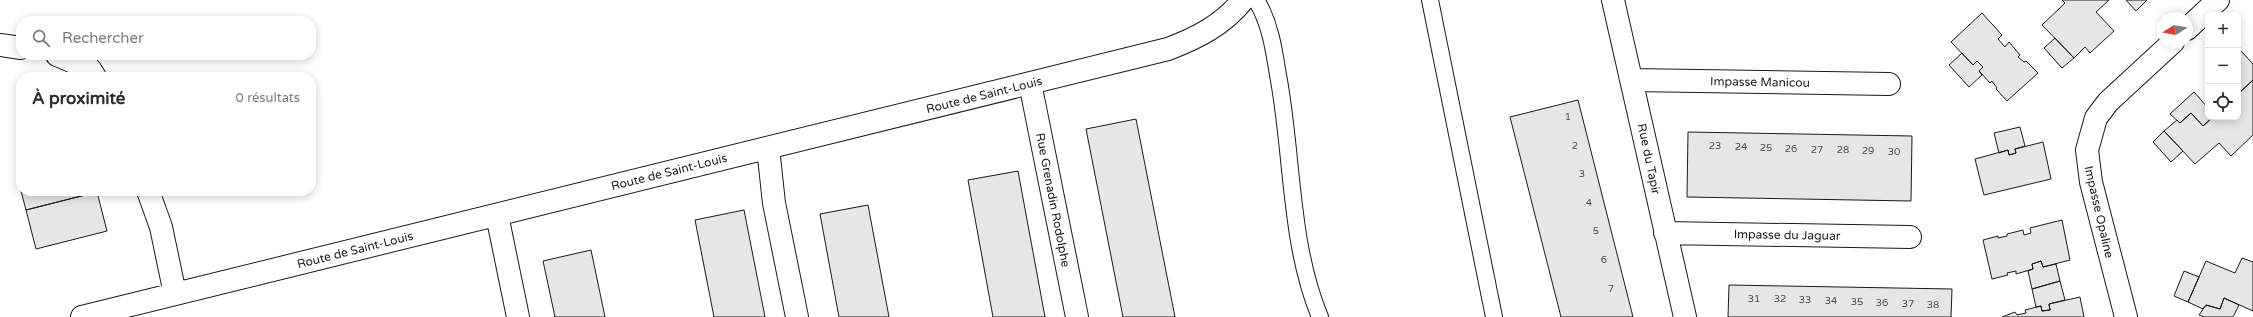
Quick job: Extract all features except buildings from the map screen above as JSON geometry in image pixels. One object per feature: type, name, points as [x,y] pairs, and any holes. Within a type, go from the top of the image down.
[{"type":"street","name":"Route de Saint-Louis","points":[[82,317],[1168,49],[1193,40],[1214,28],[1235,10],[1243,0]]},
{"type":"street","name":"Rue du Tapir","points":[[1613,0],[1685,317]]},
{"type":"street","points":[[2193,23],[2218,0]]},
{"type":"street","points":[[0,45],[16,47]]},
{"type":"street","name":"Impasse Opaline","points":[[2126,317],[2091,182],[2087,150],[2096,118],[2108,102],[2166,48]]},
{"type":"street","points":[[69,60],[90,69],[92,72]]},
{"type":"street","name":"Impasse Manicou","points":[[1632,80],[1890,84]]},
{"type":"street","name":"Rue Grenadin Rodolphe","points":[[1030,83],[1077,317]]},
{"type":"street","points":[[768,148],[774,204],[797,317]]},
{"type":"street","points":[[150,196],[160,227],[175,294]]},
{"type":"street","points":[[497,215],[518,317]]},
{"type":"street","name":"Impasse du Jaguar","points":[[1665,233],[1910,237]]},
{"type":"lane","points":[[1256,0],[1262,10],[1272,43],[1281,92],[1299,241],[1312,298],[1320,317]]},
{"type":"lane","points":[[1430,0],[1494,317]]}]
